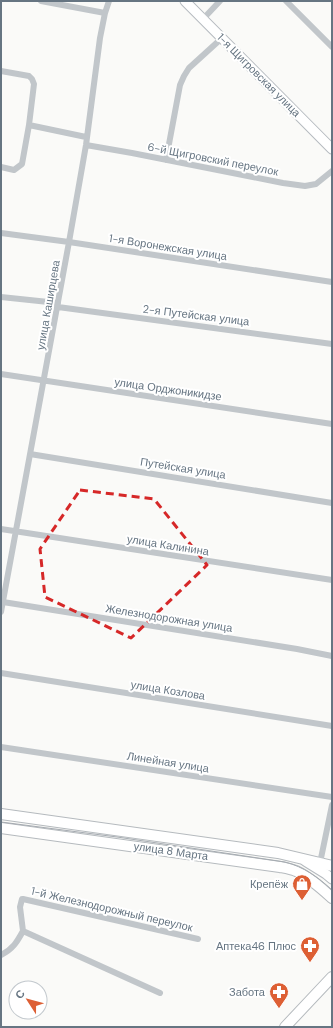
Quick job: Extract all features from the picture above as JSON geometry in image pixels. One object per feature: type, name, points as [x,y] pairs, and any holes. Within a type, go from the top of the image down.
[{"type":"main road","name":"улица 8 Марта","points":[[1,814],[298,857]]},
{"type":"main road","name":"улица 8 Марта","points":[[1,828],[280,867],[295,871],[305,876],[332,898]]},
{"type":"main road","points":[[298,857],[332,866]]},
{"type":"main road","points":[[285,1027],[330,978]]},
{"type":"street","points":[[41,1],[105,13]]},
{"type":"street","name":"улица Каширцева","points":[[1,611],[58,305],[86,145],[100,38],[109,1]]},
{"type":"street","name":"1-я Щигровская улица","points":[[185,1],[332,149]]},
{"type":"street","points":[[203,19],[220,1]]},
{"type":"street","points":[[286,1],[332,47]]},
{"type":"street","points":[[166,160],[180,85],[184,76],[189,68],[222,38]]},
{"type":"street","points":[[1,71],[29,76],[34,84],[22,164],[14,170],[1,167]]},
{"type":"street","points":[[28,125],[86,137]]},
{"type":"street","name":"6-й Щигровский переулок","points":[[86,145],[305,186],[316,184],[332,171]]},
{"type":"street","name":"1-я Воронежская улица","points":[[1,233],[332,282]]},
{"type":"street","name":"2-я Путейская улица","points":[[1,297],[332,344]]},
{"type":"street","name":"улица Орджоникидзе","points":[[1,374],[332,424]]},
{"type":"street","name":"Путейская улица","points":[[30,454],[332,503]]},
{"type":"street","name":"улица Калинина","points":[[1,529],[332,580]]},
{"type":"street","name":"Железнодорожная улица","points":[[3,602],[289,647],[332,656]]},
{"type":"street","name":"улица Козлова","points":[[1,674],[332,726]]},
{"type":"street","name":"Линейная улица","points":[[1,747],[332,798]]},
{"type":"street","points":[[320,863],[332,805]]},
{"type":"street","name":"улица 8 Марта","points":[[298,857],[332,879]]},
{"type":"street","name":"1-й Железнодорожный переулок","points":[[23,931],[20,908],[20,902],[22,899],[198,939]]},
{"type":"street","points":[[1,955],[15,946],[23,931],[160,993]]},
{"type":"highlighted area","points":[[80,490],[154,499],[207,565],[131,638],[45,597],[40,549]]},
{"type":"tram line","points":[[1,822],[117,837],[285,862],[310,873],[332,890]]},
{"type":"place","name":"Крепёж","points":[[302,901]]},
{"type":"place","name":"Аптека46 Плюс","points":[[310,963]]},
{"type":"place","name":"Забота","points":[[279,1009]]}]
